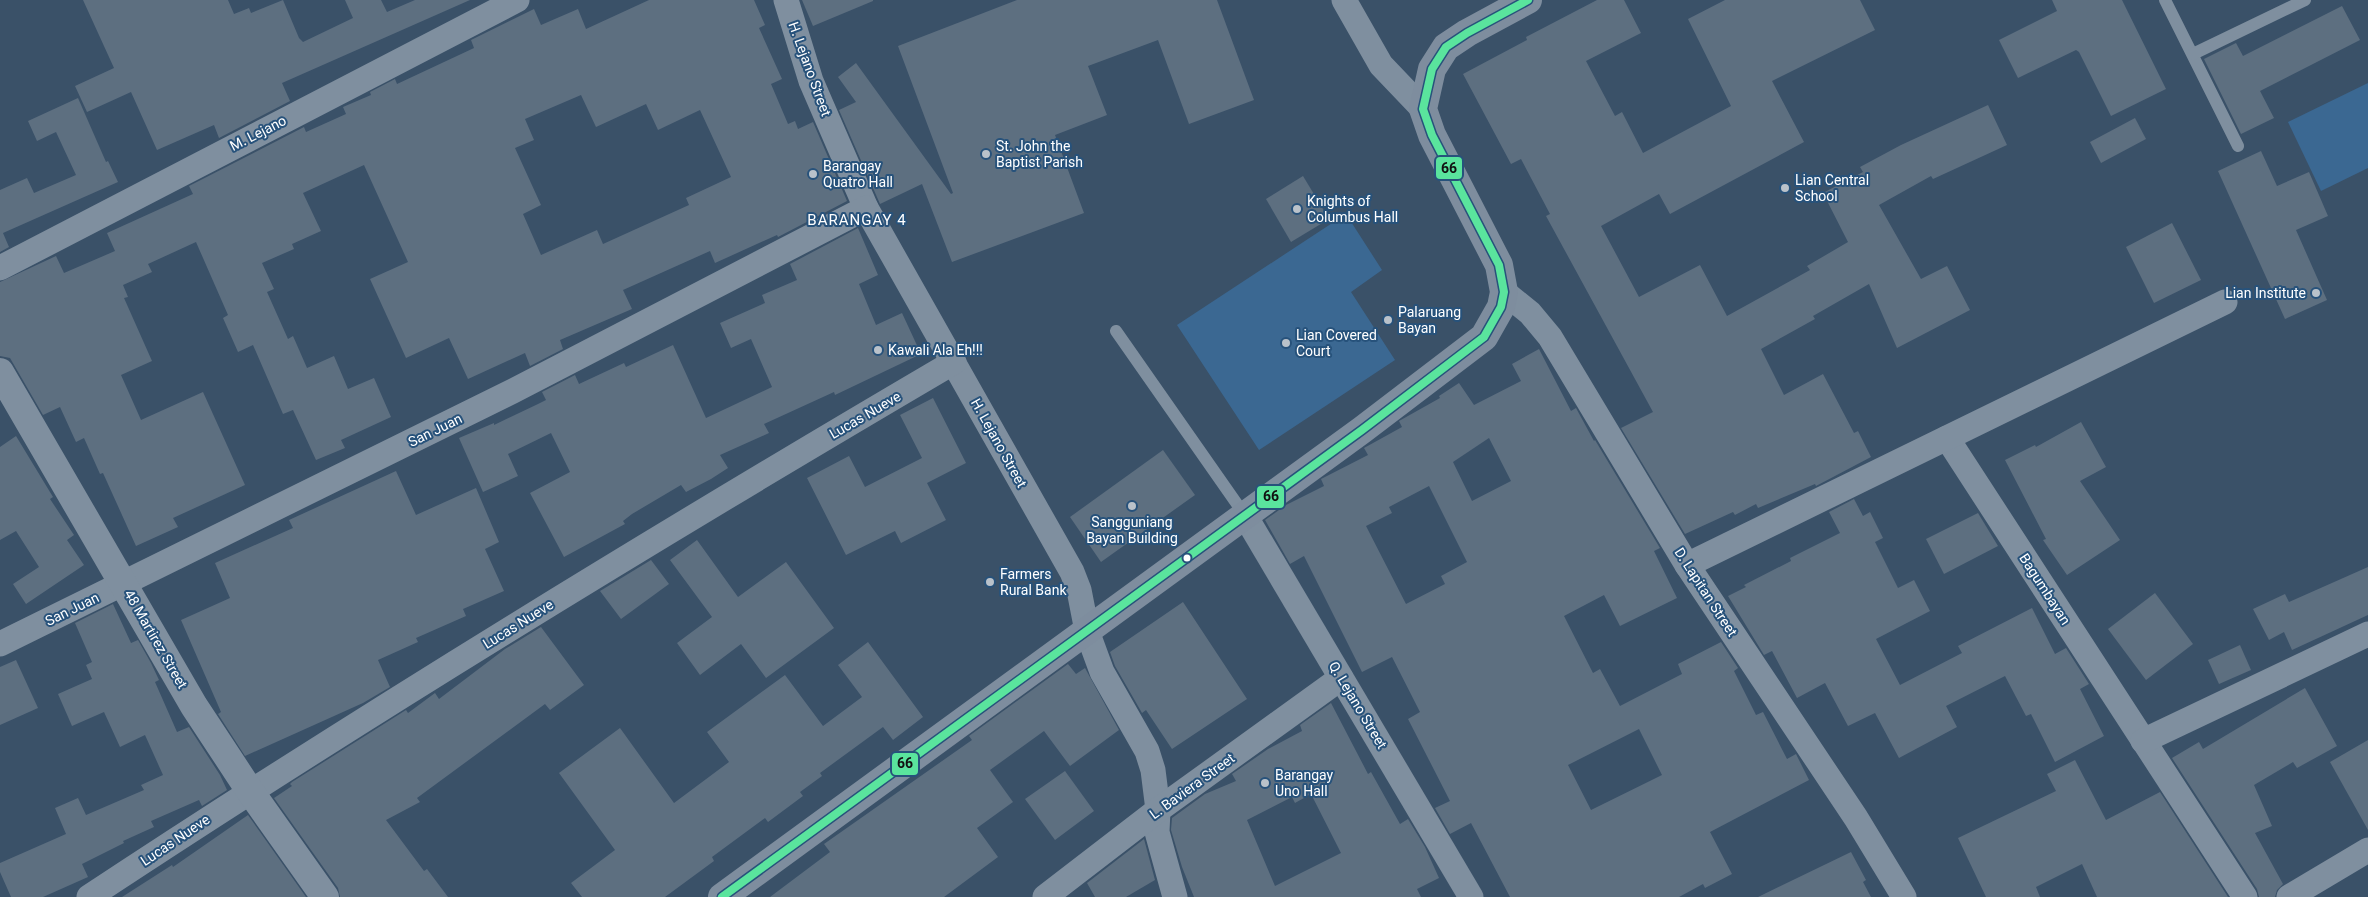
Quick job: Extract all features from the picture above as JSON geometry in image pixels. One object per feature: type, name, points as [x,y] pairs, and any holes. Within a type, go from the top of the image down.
[{"type":"main road","points":[[722,897],[1244,514],[1362,430],[1484,337],[1501,307],[1504,292],[1499,265],[1432,135],[1423,109],[1432,69],[1446,47],[1466,33],[1528,0]]},
{"type":"street","name":"M. Lejano","points":[[0,268],[517,0]]},
{"type":"street","name":"H. Lejano Street","points":[[786,0],[811,81],[866,208],[1072,572],[1087,631],[1102,672],[1147,751],[1154,770],[1158,810],[1157,832],[1175,897]]},
{"type":"street","points":[[1344,0],[1381,65],[1423,109]]},
{"type":"street","name":"San Juan","points":[[0,644],[513,392],[866,208]]},
{"type":"street","name":"D. Lapitan Street","points":[[1504,292],[1530,313],[1550,337],[1687,565],[1856,818],[1904,897]]},
{"type":"street","points":[[1687,565],[2225,302]]},
{"type":"street","name":"Lucas Nueve","points":[[89,897],[250,791],[672,530],[954,362]]},
{"type":"street","name":"48 Martirez Street","points":[[0,372],[125,584],[194,706],[250,791],[325,897]]},
{"type":"street","name":"Bagumbayan","points":[[1947,438],[2245,897]]},
{"type":"street","name":"Q. Lejano Street","points":[[1244,514],[1471,897]]},
{"type":"street","points":[[2143,741],[2368,634]]},
{"type":"street","name":"L. Baviera Street","points":[[1045,897],[1158,810],[1341,678]]},
{"type":"street","points":[[2288,897],[2368,850]]},
{"type":"lane","points":[[2165,0],[2238,146]]},
{"type":"lane","points":[[2193,54],[2305,0]]},
{"type":"lane","points":[[1116,331],[1244,514]]},
{"type":"shaded area","points":[[2368,83],[2368,168],[2321,191],[2288,122]]},
{"type":"shaded area","name":"Lian Covered Court","points":[[1346,214],[1382,270],[1351,292],[1395,360],[1259,450],[1177,325]]},
{"type":"building","points":[[83,0],[228,0],[234,14],[249,8],[251,13],[283,0],[299,38],[303,42],[353,18],[345,0],[381,0],[387,12],[415,0],[470,0],[282,83],[290,101],[219,138],[214,125],[157,150],[131,92],[87,112],[75,86],[114,68]]},
{"type":"building","points":[[649,0],[754,0],[765,25],[759,28],[782,79],[771,84],[788,124],[795,121],[798,129],[813,122],[847,201],[778,237],[777,235],[715,263],[710,251],[623,290],[632,309],[560,340],[563,349],[530,366],[525,353],[468,379],[449,338],[406,358],[370,279],[408,262],[364,165],[303,193],[321,231],[292,244],[294,249],[262,263],[274,289],[267,292],[288,339],[293,336],[307,368],[334,356],[348,389],[374,378],[391,417],[341,440],[345,448],[316,460],[293,410],[283,414],[253,345],[238,352],[223,318],[228,315],[196,242],[148,264],[152,272],[123,285],[128,297],[124,298],[152,361],[121,375],[141,420],[203,392],[245,485],[173,518],[178,527],[136,546],[103,473],[100,474],[84,438],[76,442],[60,407],[43,415],[10,358],[0,356],[0,282],[56,256],[64,273],[115,251],[107,233],[193,194],[189,186],[304,127],[306,132],[346,114],[343,107],[371,95],[370,92],[395,79],[397,84],[474,48],[471,40],[534,9],[541,25],[578,9],[586,29]],"holes":[[[581,95],[596,127],[646,104],[658,130],[700,110],[731,177],[686,198],[689,205],[603,244],[597,230],[541,255],[523,214],[541,205],[515,148],[534,140],[525,119]]]},
{"type":"building","points":[[802,0],[873,0],[873,1],[813,26]]},
{"type":"building","points":[[1017,0],[1217,0],[1254,100],[1189,124],[1158,40],[1088,66],[1107,115],[1055,135],[1084,213],[952,262],[922,184],[880,204],[839,110],[856,102],[838,77],[856,63],[951,194],[953,193],[898,46]]},
{"type":"building","points":[[1597,0],[1624,0],[1641,33],[1586,61],[1615,116],[1622,112],[1643,153],[1731,106],[1688,19],[1725,0],[1860,0],[1875,30],[1772,81],[1804,142],[1670,214],[1659,194],[1601,226],[1639,297],[1700,265],[1727,316],[1810,270],[1807,266],[1848,242],[1823,193],[1863,172],[1860,167],[1901,145],[1988,105],[2007,145],[1933,179],[1931,176],[1879,205],[1921,279],[1947,266],[1970,310],[1897,348],[1869,284],[1813,316],[1815,319],[1761,349],[1784,395],[1823,374],[1854,433],[1858,431],[1871,457],[1816,486],[1815,484],[1758,508],[1756,504],[1735,515],[1733,512],[1685,534],[1621,428],[1653,412],[1546,216],[1550,214],[1521,159],[1511,164],[1463,74],[1527,40],[1526,37]]},
{"type":"building","points":[[2052,0],[2122,0],[2166,89],[2111,116],[2079,52],[2076,50],[2018,78],[1999,40],[2057,11]]},
{"type":"building","points":[[2342,6],[2360,40],[2260,91],[2274,118],[2241,134],[2204,59],[2236,43],[2243,56]]},
{"type":"building","points":[[78,98],[106,162],[108,161],[118,182],[3,233],[9,247],[0,252],[0,190],[27,178],[34,193],[76,175],[56,132],[37,141],[28,121]]},
{"type":"building","points":[[2135,118],[2146,139],[2101,163],[2090,142]]},
{"type":"building","points":[[2261,151],[2277,186],[2309,172],[2328,216],[2296,230],[2327,300],[2285,319],[2218,171]]},
{"type":"building","name":"Knights of Columbus Hall","points":[[1303,176],[1329,219],[1291,242],[1266,199]]},
{"type":"building","points":[[2172,223],[2201,280],[2154,303],[2126,247]]},
{"type":"building","points":[[858,228],[878,275],[859,284],[876,325],[902,313],[921,354],[835,395],[834,392],[764,424],[769,433],[720,455],[728,468],[686,492],[681,485],[632,514],[623,521],[625,524],[564,557],[530,493],[570,472],[551,433],[508,454],[518,476],[483,492],[459,438],[494,423],[494,425],[546,400],[542,392],[575,375],[579,384],[624,363],[626,367],[673,345],[706,418],[772,387],[751,339],[731,348],[720,323],[765,303],[762,295],[797,280],[790,264]]},
{"type":"building","points":[[1539,349],[1571,411],[1576,408],[1594,441],[1660,548],[1654,551],[1677,598],[1620,626],[1604,595],[1564,616],[1593,673],[1600,669],[1620,706],[1682,674],[1678,664],[1721,642],[1738,668],[1734,671],[1756,715],[1763,712],[1787,759],[1796,754],[1809,780],[1710,832],[1732,874],[1705,888],[1703,884],[1679,897],[1510,897],[1471,823],[1450,834],[1435,808],[1450,801],[1408,719],[1420,712],[1392,657],[1362,672],[1304,556],[1290,564],[1265,520],[1286,505],[1324,486],[1321,479],[1368,455],[1364,448],[1402,427],[1399,421],[1440,398],[1439,396],[1459,383],[1474,405],[1521,381],[1512,364]],"holes":[[[1489,438],[1511,481],[1472,501],[1453,462]],[[1429,486],[1467,562],[1441,576],[1445,584],[1406,604],[1366,526],[1392,513],[1389,507]],[[1639,729],[1662,775],[1591,810],[1568,765]]]},
{"type":"building","points":[[933,398],[966,463],[927,483],[946,520],[901,543],[895,531],[846,555],[807,478],[849,456],[865,487],[922,458],[900,415]]},
{"type":"building","points":[[2081,422],[2106,467],[2080,481],[2120,540],[2067,575],[2043,540],[2046,539],[2005,460],[2035,445],[2036,447]]},
{"type":"building","points":[[16,436],[53,497],[50,499],[74,535],[67,540],[84,565],[26,604],[13,584],[39,567],[16,531],[0,540],[0,447]]},
{"type":"building","name":"Sangguniang Bayan Building","points":[[1163,450],[1195,495],[1101,562],[1070,517]]},
{"type":"building","points":[[396,471],[416,515],[476,488],[499,542],[485,549],[504,591],[463,609],[466,616],[416,638],[418,642],[378,660],[390,687],[363,703],[245,756],[218,714],[221,712],[181,620],[230,598],[215,563],[293,528],[289,520]]},
{"type":"building","points":[[1854,499],[1863,516],[1870,512],[1883,538],[1875,542],[1898,588],[1914,580],[1930,611],[1876,639],[1900,685],[1962,653],[1958,646],[2032,608],[2055,654],[2066,648],[2089,684],[2080,689],[2104,736],[2055,762],[2031,714],[2026,716],[2005,676],[1946,706],[1957,727],[1899,758],[1875,713],[1848,726],[1825,683],[1797,698],[1772,651],[1764,655],[1728,596],[1746,587],[1744,585],[1791,561],[1790,558],[1840,533],[1829,512]]},
{"type":"building","points":[[1978,513],[1998,546],[1944,574],[1926,539]]},
{"type":"building","points":[[697,540],[738,597],[786,562],[834,628],[766,678],[741,644],[700,675],[677,643],[712,617],[670,560]]},
{"type":"building","points":[[651,560],[669,584],[621,619],[600,591]]},
{"type":"building","points":[[2368,567],[2368,615],[2292,650],[2284,632],[2269,640],[2253,609],[2285,594],[2289,602]]},
{"type":"building","points":[[2155,593],[2193,644],[2146,680],[2108,629]]},
{"type":"building","points":[[1183,602],[1247,699],[1172,749],[1146,710],[1142,713],[1115,666],[1110,652]]},
{"type":"building","points":[[113,604],[131,643],[138,640],[151,663],[159,680],[155,682],[177,732],[189,727],[220,775],[227,790],[202,806],[199,800],[151,821],[154,827],[123,841],[124,843],[82,864],[88,877],[43,897],[11,897],[0,872],[0,863],[66,834],[55,808],[78,798],[86,815],[144,790],[141,785],[163,775],[145,735],[120,747],[104,712],[72,726],[58,694],[92,679],[86,665],[92,662],[75,623]]},
{"type":"building","points":[[541,627],[584,685],[550,710],[545,704],[417,798],[420,802],[386,820],[424,871],[427,869],[448,897],[340,897],[338,888],[274,798],[292,786],[290,784],[292,782],[406,710],[408,713],[435,693],[439,699],[505,649]]},
{"type":"building","points":[[868,642],[923,717],[893,740],[883,727],[820,773],[822,776],[800,792],[803,796],[768,822],[765,818],[712,857],[714,861],[665,897],[582,897],[571,883],[615,850],[559,773],[620,728],[674,803],[729,762],[707,732],[785,675],[823,726],[862,697],[838,665]]},
{"type":"building","points":[[2240,645],[2251,670],[2219,684],[2208,660]]},
{"type":"building","points":[[16,660],[38,708],[0,725],[0,667]]},
{"type":"building","points":[[1068,664],[1076,674],[1085,668],[1119,730],[1070,766],[1044,731],[990,770],[1013,802],[977,828],[998,857],[944,897],[770,897],[830,852],[824,844],[972,740],[969,736]]},
{"type":"building","points":[[2305,688],[2337,746],[2297,768],[2293,762],[2254,785],[2272,826],[2255,833],[2283,884],[2277,890],[2275,897],[2259,897],[2257,889],[2172,758],[2199,742],[2203,749]]},
{"type":"building","points":[[1331,703],[1368,774],[1371,772],[1400,824],[1408,819],[1425,847],[1439,878],[1417,889],[1421,897],[1194,897],[1182,867],[1171,830],[1172,818],[1205,794],[1236,781],[1232,774],[1268,749],[1302,731],[1300,725]],"holes":[[[1311,794],[1341,853],[1275,886],[1247,820],[1292,797],[1295,803]]]},
{"type":"building","points":[[2368,740],[2368,830],[2330,762]]},
{"type":"building","points":[[2075,760],[2106,820],[2160,792],[2228,897],[2097,897],[2082,864],[2036,887],[2040,897],[1986,897],[1958,838],[2056,791],[2047,774]]},
{"type":"building","points":[[1065,771],[1094,811],[1055,840],[1025,799]]},
{"type":"building","points":[[248,815],[306,897],[122,897],[172,865],[173,867]]},
{"type":"building","points":[[1144,839],[1155,880],[1126,897],[1095,897],[1087,883]]},
{"type":"building","points":[[1851,852],[1866,880],[1863,882],[1871,897],[1758,897]]},
{"type":"transit line","name":"66","points":[[722,897],[1362,430],[1484,337],[1501,307],[1504,292],[1499,265],[1432,135],[1423,109],[1432,69],[1446,47],[1467,33],[1528,0]]},
{"type":"place","name":"St. John the Baptist Parish","points":[[986,154]]},
{"type":"place","name":"Barangay Quatro Hall","points":[[813,174]]},
{"type":"place","name":"Lian Central School","points":[[1785,188]]},
{"type":"place","name":"Knights of Columbus Hall","points":[[1297,209]]},
{"type":"place","name":"Lian Institute","points":[[2316,293]]},
{"type":"place","name":"Palaruang Bayan","points":[[1388,320]]},
{"type":"place","name":"Lian Covered Court","points":[[1286,343]]},
{"type":"place","name":"Kawali Ala Eh!!!","points":[[878,350]]},
{"type":"place","name":"Sangguniang Bayan Building","points":[[1132,506]]},
{"type":"place","name":"Farmers Rural Bank","points":[[990,582]]},
{"type":"place","name":"Barangay Uno Hall","points":[[1265,783]]},
{"type":"district","name":"BARANGAY 4","points":[[857,220]]}]
